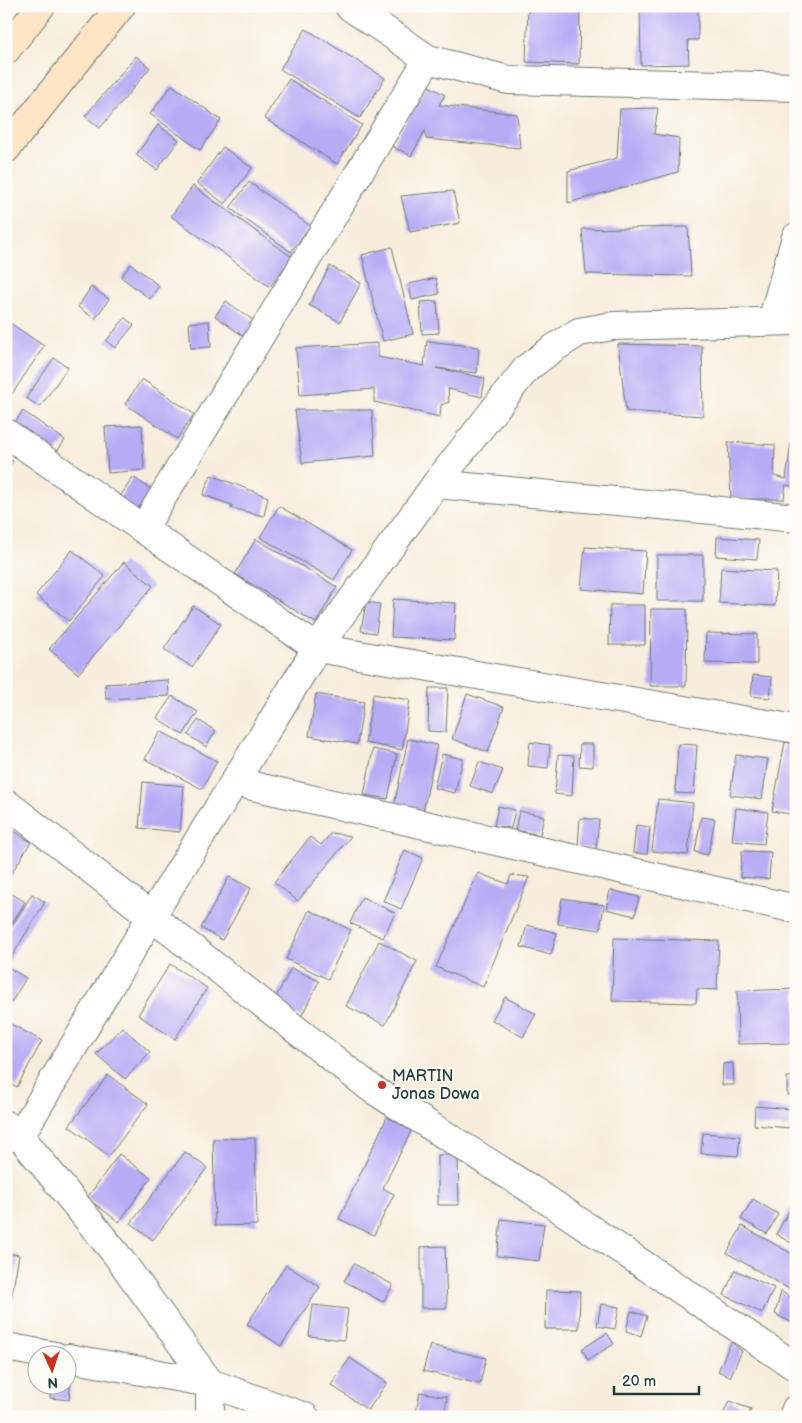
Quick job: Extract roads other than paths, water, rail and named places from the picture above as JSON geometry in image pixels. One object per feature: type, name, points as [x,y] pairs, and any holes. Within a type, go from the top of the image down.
[{"type":"main road","points":[[6,50],[41,6]]},
{"type":"main road","points":[[6,149],[122,6]]},
{"type":"street","points":[[349,6],[428,59],[508,80],[796,87]]},
{"type":"street","points":[[143,529],[428,59]]},
{"type":"street","points":[[210,1417],[210,1383],[116,1254],[11,1133],[151,917],[317,648],[436,484],[527,368],[579,332],[613,326],[784,321],[796,237]]},
{"type":"street","points":[[6,433],[317,648],[796,729]]},
{"type":"street","points":[[436,484],[796,518]]},
{"type":"street","points":[[234,782],[796,909]]},
{"type":"street","points":[[6,804],[372,1089],[532,1190],[796,1366]]},
{"type":"street","points":[[6,1347],[28,1351]]},
{"type":"street","points":[[78,1360],[210,1383],[305,1417]]},
{"type":"street","points":[[793,1417],[796,1409]]},
{"type":"place","name":"MARTIN Jonas Dowa","points":[[382,1085]]}]
